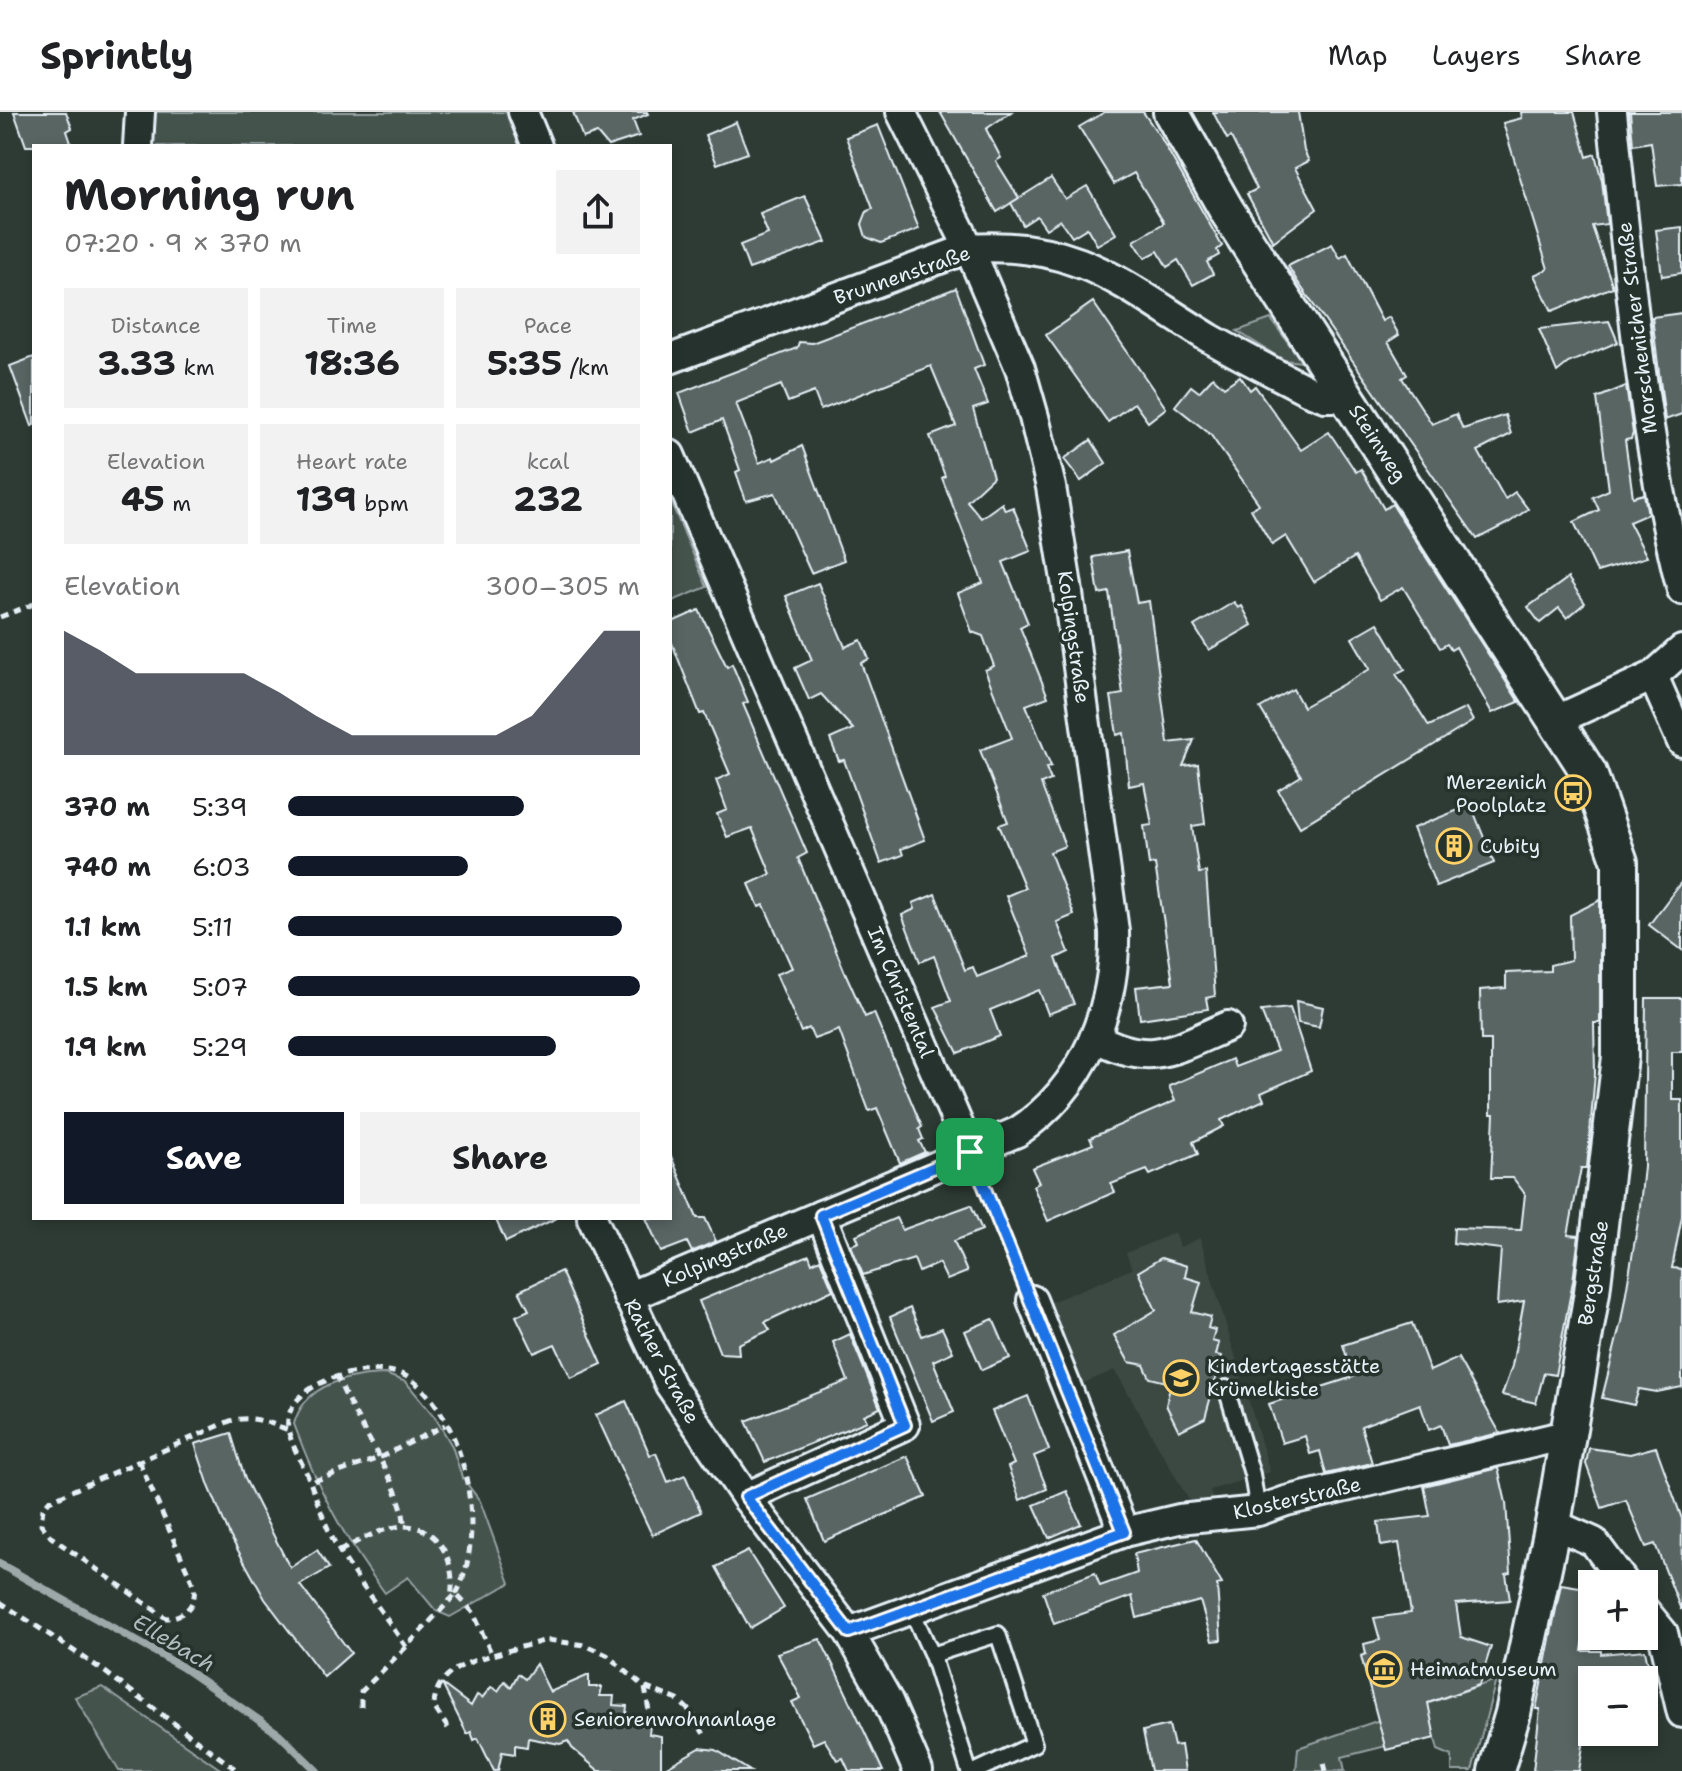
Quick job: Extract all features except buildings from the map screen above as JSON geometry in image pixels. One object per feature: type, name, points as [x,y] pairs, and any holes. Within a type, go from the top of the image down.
[{"type":"street","points":[[138,144],[140,112]]},
{"type":"street","points":[[523,112],[536,144]]},
{"type":"street","name":"Kolpingstraße","points":[[628,1297],[1017,1132],[1039,1117],[1076,1074],[1095,1037],[1115,962],[1114,931],[1051,487],[1020,368],[969,248],[901,112]]},
{"type":"street","name":"Steinweg","points":[[1171,112],[1227,211],[1589,773]]},
{"type":"street","name":"Morschenicher Straße","points":[[1612,112],[1640,375],[1660,496],[1682,590]]},
{"type":"street","name":"Brunnenstraße","points":[[672,358],[969,248],[1023,248],[1063,256],[1101,270],[1211,338],[1309,391],[1325,397],[1348,397]]},
{"type":"street","name":"Im Christental","points":[[672,460],[970,1152]]},
{"type":"street","points":[[1557,720],[1653,676],[1682,650]]},
{"type":"street","points":[[1653,676],[1682,742]]},
{"type":"street","name":"Bergstraße","points":[[1496,1771],[1513,1713],[1553,1524],[1592,1292],[1620,1057],[1620,862],[1589,773]]},
{"type":"street","points":[[1095,1037],[1120,1051],[1159,1055],[1228,1026]]},
{"type":"street","points":[[746,1497],[905,1425],[821,1215]]},
{"type":"street","name":"Rather Straße","points":[[593,1220],[670,1385],[746,1497],[849,1632],[888,1701],[918,1771]]},
{"type":"street","points":[[1032,1300],[1124,1532]]},
{"type":"street","name":"Klosterstraße","points":[[849,1632],[1124,1532],[1179,1519],[1258,1511],[1286,1501],[1566,1435]]},
{"type":"street","points":[[1553,1524],[1594,1542],[1615,1570]]},
{"type":"street","points":[[1672,1629],[1682,1713]]},
{"type":"lane","points":[[1226,1388],[1252,1474],[1258,1511]]},
{"type":"lane","points":[[911,1609],[932,1655],[969,1771]]},
{"type":"lane","points":[[932,1655],[998,1634],[1034,1744],[976,1771]]},
{"type":"path","points":[[0,617],[32,605]]},
{"type":"path","points":[[970,1152],[1032,1300]]},
{"type":"path","points":[[361,1707],[361,1692],[406,1647],[450,1603],[456,1594],[469,1561],[471,1496],[456,1445],[423,1391],[409,1378],[383,1370],[337,1375],[307,1392],[289,1420],[288,1430],[340,1551],[406,1647]]},
{"type":"path","points":[[337,1375],[345,1399],[379,1458],[405,1518],[404,1526]]},
{"type":"path","points":[[139,1461],[194,1586],[196,1596],[192,1605],[173,1618],[166,1618],[64,1546],[41,1524],[43,1509],[49,1501],[139,1461],[245,1417],[288,1430]]},
{"type":"path","points":[[314,1481],[379,1458],[445,1425]]},
{"type":"path","points":[[340,1551],[368,1537],[404,1526],[435,1537],[444,1548],[451,1570],[450,1603]]},
{"type":"path","points":[[456,1594],[473,1612],[492,1655]]},
{"type":"path","points":[[0,1602],[101,1669],[238,1771]]},
{"type":"path","points":[[448,1728],[434,1707],[438,1687],[463,1663],[547,1640],[563,1640],[607,1655],[644,1687],[678,1700],[692,1713],[705,1736]]},
{"type":"path","points":[[644,1687],[650,1717]]},
{"type":"path","points":[[1324,1763],[1326,1771]]},
{"type":"shaded area","points":[[155,112],[512,112],[526,144],[150,144]]},
{"type":"shaded area","points":[[1271,319],[1302,362],[1283,360],[1237,331]]},
{"type":"shaded area","points":[[672,505],[707,587],[672,601]]},
{"type":"shaded area","name":"Kindertagesstätte Krümelkiste","points":[[1174,1233],[1180,1247],[1200,1238],[1270,1472],[1210,1490],[1216,1510],[1195,1511],[1115,1370],[1074,1387],[1041,1306],[1132,1269],[1126,1253]]},
{"type":"shaded area","points":[[385,1374],[406,1382],[435,1417],[452,1446],[462,1477],[480,1501],[510,1583],[450,1617],[436,1611],[408,1577],[385,1593],[333,1512],[294,1424],[300,1410],[318,1390],[343,1379]]},
{"type":"shaded area","points":[[1496,1680],[1472,1771],[1452,1771],[1452,1756],[1438,1750],[1434,1734],[1342,1757],[1345,1771],[1296,1771],[1298,1748]]},
{"type":"shaded area","points":[[102,1687],[223,1771],[119,1771],[75,1697]]},
{"type":"waterway","name":"Ellebach","points":[[0,1564],[182,1667],[279,1734],[317,1771]]},
{"type":"place","name":"Merzenich Poolplatz","points":[[1573,793]]},
{"type":"place","name":"Cubity","points":[[1454,846]]},
{"type":"place","name":"Kindertagesstätte Krümelkiste","points":[[1181,1378]]},
{"type":"place","name":"Heimatmuseum","points":[[1384,1669]]},
{"type":"place","name":"Seniorenwohnanlage","points":[[548,1719]]},
{"type":"route","points":[[970,1152],[1124,1532],[849,1632],[830,1603],[746,1497],[905,1425],[821,1215],[970,1152]]}]
